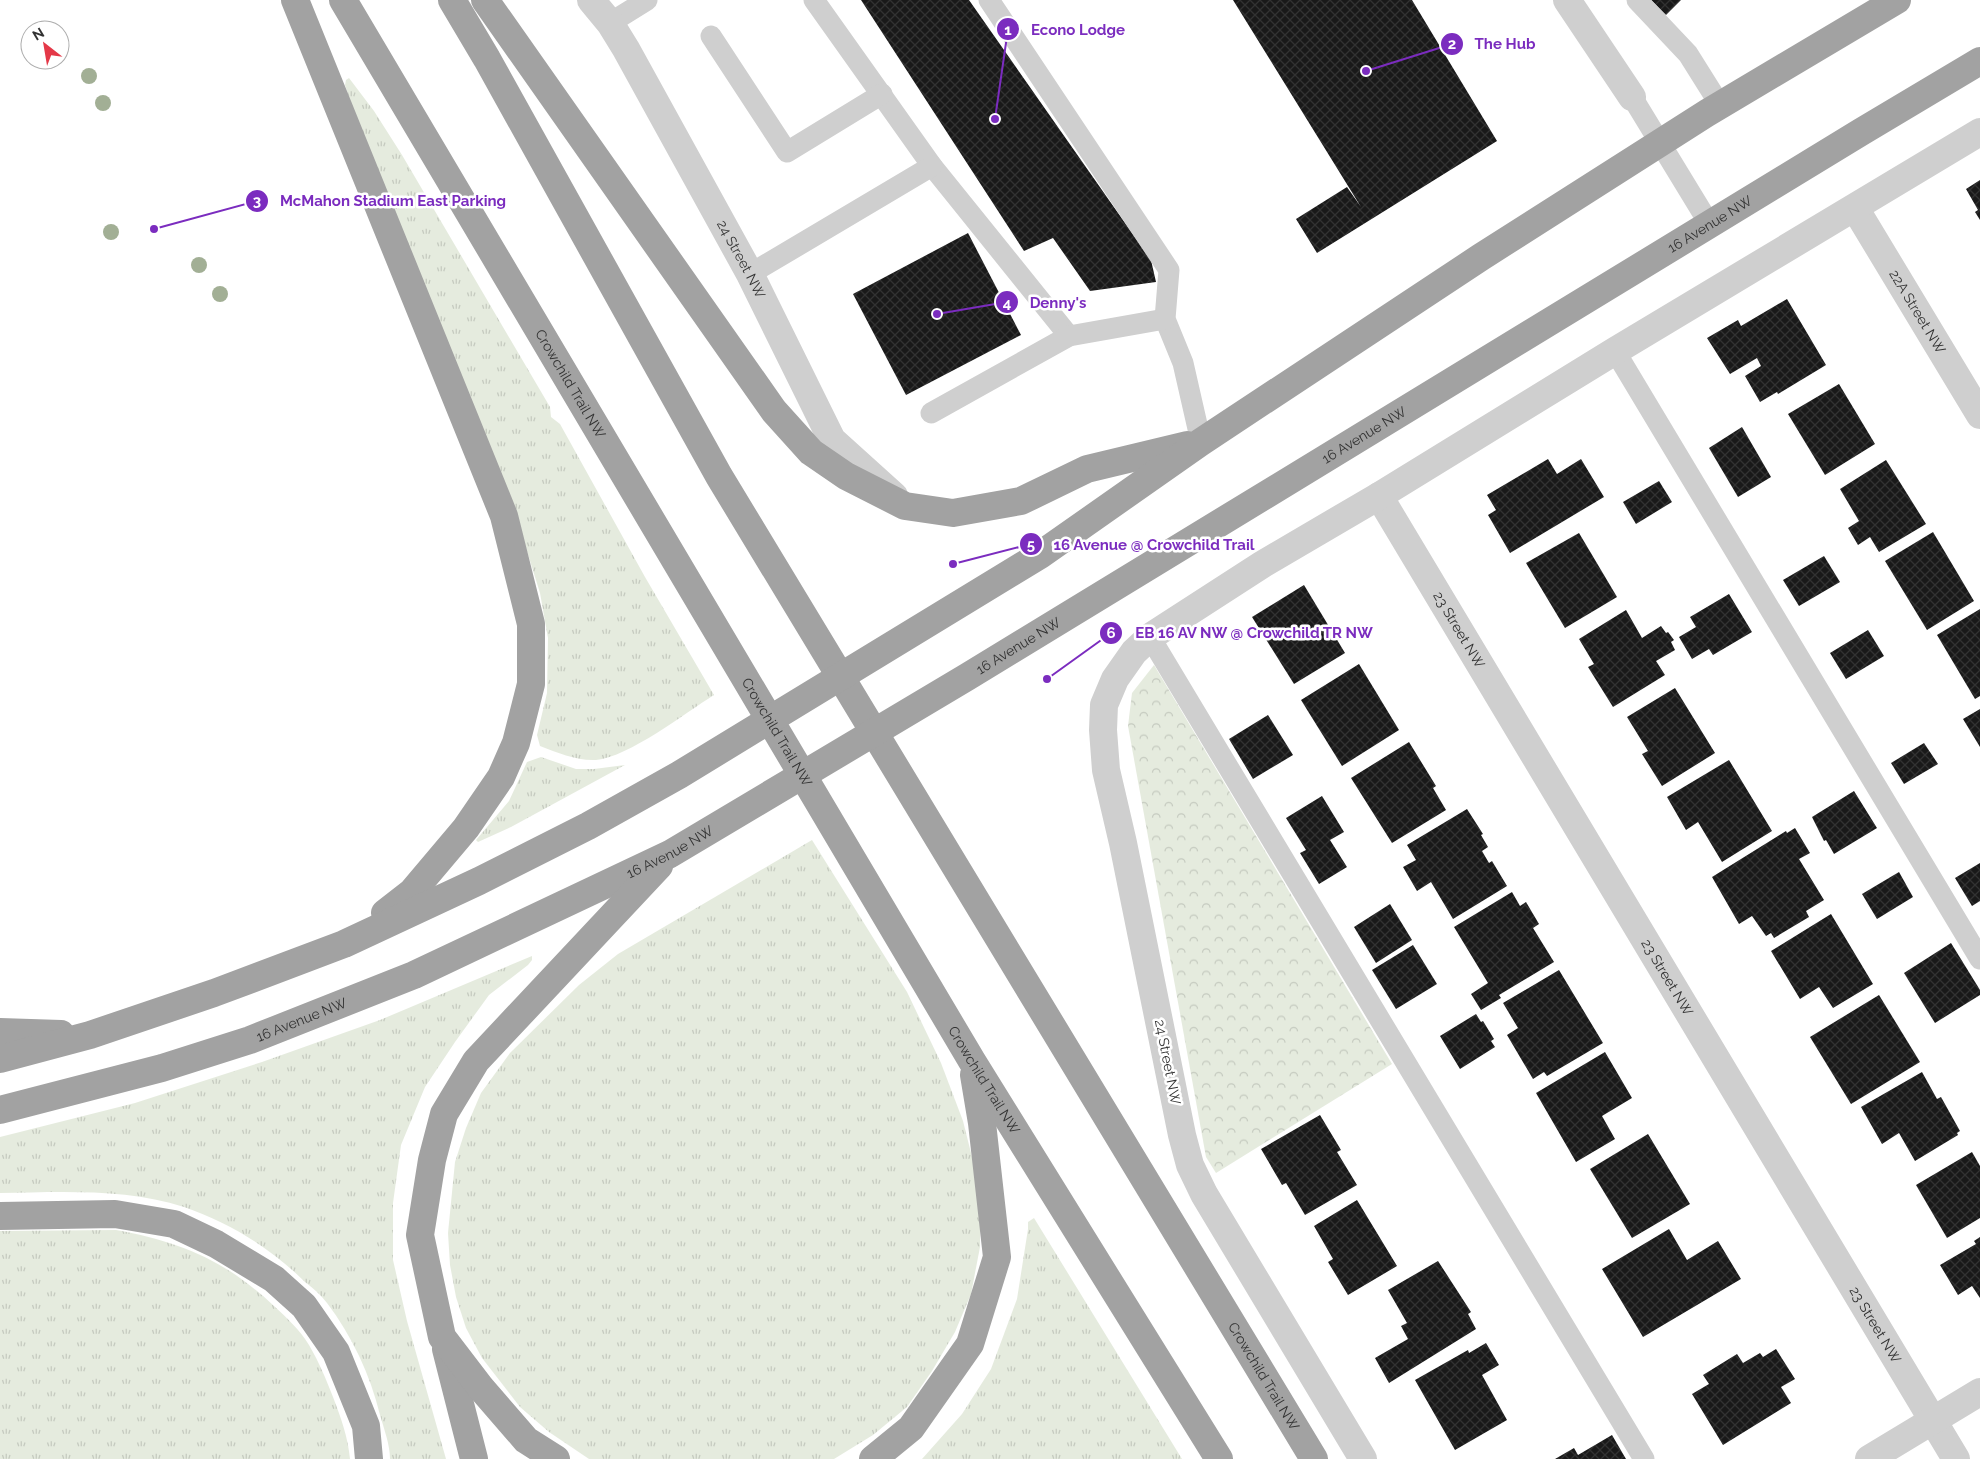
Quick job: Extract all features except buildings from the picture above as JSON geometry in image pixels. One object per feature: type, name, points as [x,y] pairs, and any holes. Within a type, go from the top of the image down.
[{"type":"highway","points":[[295,0],[504,516],[530,624],[531,684],[516,743],[501,777],[466,828],[412,892],[344,944]]},
{"type":"highway","name":"Crowchild Trail NW","points":[[343,0],[972,1061],[1218,1459]]},
{"type":"highway","name":"Crowchild Trail NW","points":[[452,0],[492,68],[719,476],[1314,1459]]},
{"type":"highway","points":[[485,0],[774,411],[812,452],[846,476],[905,506],[953,513],[1021,501],[1088,469],[1201,442]]},
{"type":"highway","points":[[0,1059],[90,1035],[214,993],[344,944],[496,873],[588,826],[679,775],[933,622],[1040,555],[1201,442],[1481,256],[1720,105],[1897,0]]},
{"type":"highway","name":"16 Avenue NW","points":[[0,1110],[162,1068],[250,1040],[333,1009],[414,975],[670,854],[967,677],[1980,61]]},
{"type":"highway","points":[[474,1459],[442,1336],[420,1235],[432,1160],[444,1114],[476,1060],[670,854]]},
{"type":"highway","points":[[0,1032],[90,1035]]},
{"type":"highway","points":[[873,1459],[911,1428],[970,1344],[997,1256],[982,1123],[972,1061]]},
{"type":"highway","points":[[0,1216],[114,1214],[174,1224],[216,1244],[274,1279],[304,1306],[336,1352],[366,1426],[369,1459]]},
{"type":"highway","points":[[442,1336],[480,1388],[526,1440],[556,1459]]},
{"type":"street","name":"24 Street NW","points":[[591,0],[610,23],[626,50],[750,274],[832,440],[905,506]]},
{"type":"street","points":[[1567,0],[1632,96]]},
{"type":"street","points":[[1150,637],[1263,564],[1379,496],[1615,351],[1980,132]]},
{"type":"street","name":"22A Street NW","points":[[1855,208],[1980,415]]},
{"type":"street","name":"23 Street NW","points":[[1379,496],[1956,1459]]},
{"type":"street","name":"24 Street NW","points":[[1150,637],[1134,652],[1115,680],[1104,705],[1102,730],[1106,770],[1124,843],[1182,1135],[1190,1165],[1204,1194],[1363,1459]]},
{"type":"street","points":[[1869,1459],[1980,1392]]},
{"type":"lane","points":[[610,23],[647,0]]},
{"type":"lane","points":[[814,0],[932,166],[1069,336]]},
{"type":"lane","points":[[989,0],[1169,270],[1165,319],[1183,363],[1201,442]]},
{"type":"lane","points":[[1637,0],[1688,54],[1720,105]]},
{"type":"lane","points":[[711,36],[787,152],[882,94]]},
{"type":"lane","points":[[1632,96],[1710,225]]},
{"type":"lane","points":[[750,274],[932,166]]},
{"type":"lane","points":[[931,413],[1069,336],[1165,319]]},
{"type":"lane","points":[[1615,351],[1980,959]]},
{"type":"lane","points":[[1150,637],[1644,1459]]},
{"type":"green space","points":[[349,78],[374,111],[402,155],[550,407],[551,417],[560,424],[645,577],[714,695],[640,743],[609,757],[596,760],[582,759],[540,746],[537,735],[547,693],[548,638],[540,593],[521,532],[360,131],[345,85],[346,80]]},
{"type":"green space","points":[[1154,665],[1392,1064],[1216,1173],[1206,1157],[1128,726],[1132,693]]},
{"type":"green space","points":[[541,757],[576,769],[625,765],[511,827],[478,842],[476,840],[509,801],[527,762]]},
{"type":"green space","points":[[812,840],[907,992],[941,1063],[963,1121],[975,1169],[980,1207],[980,1247],[971,1294],[955,1332],[932,1371],[907,1407],[873,1435],[834,1459],[589,1459],[549,1432],[520,1407],[482,1358],[466,1328],[456,1297],[450,1265],[448,1233],[455,1162],[466,1128],[481,1093],[510,1053],[579,985],[618,954]]},
{"type":"green space","points":[[532,956],[532,960],[528,965],[489,995],[455,1042],[425,1087],[401,1145],[393,1203],[393,1260],[407,1321],[446,1459],[390,1459],[389,1448],[371,1385],[352,1342],[336,1316],[317,1292],[278,1258],[234,1229],[184,1207],[139,1197],[93,1192],[0,1193],[0,1137],[135,1103],[262,1062],[380,1020]]},
{"type":"green space","points":[[1034,1218],[1182,1459],[922,1459],[962,1414],[991,1369],[1017,1299],[1028,1222]]},
{"type":"green space","points":[[116,1230],[161,1240],[201,1255],[238,1276],[274,1306],[297,1329],[313,1351],[341,1420],[348,1443],[350,1459],[0,1459],[0,1231]]},
{"type":"place","name":"The Hub","points":[[1366,71]]},
{"type":"place","name":"Econo Lodge","points":[[995,119]]},
{"type":"place","name":"McMahon Stadium East Parking","points":[[154,229]]},
{"type":"place","name":"Denny's","points":[[937,314]]},
{"type":"place","name":"16 Avenue @ Crowchild Trail","points":[[953,564]]},
{"type":"place","name":"EB 16 AV NW @ Crowchild TR NW","points":[[1047,679]]}]
